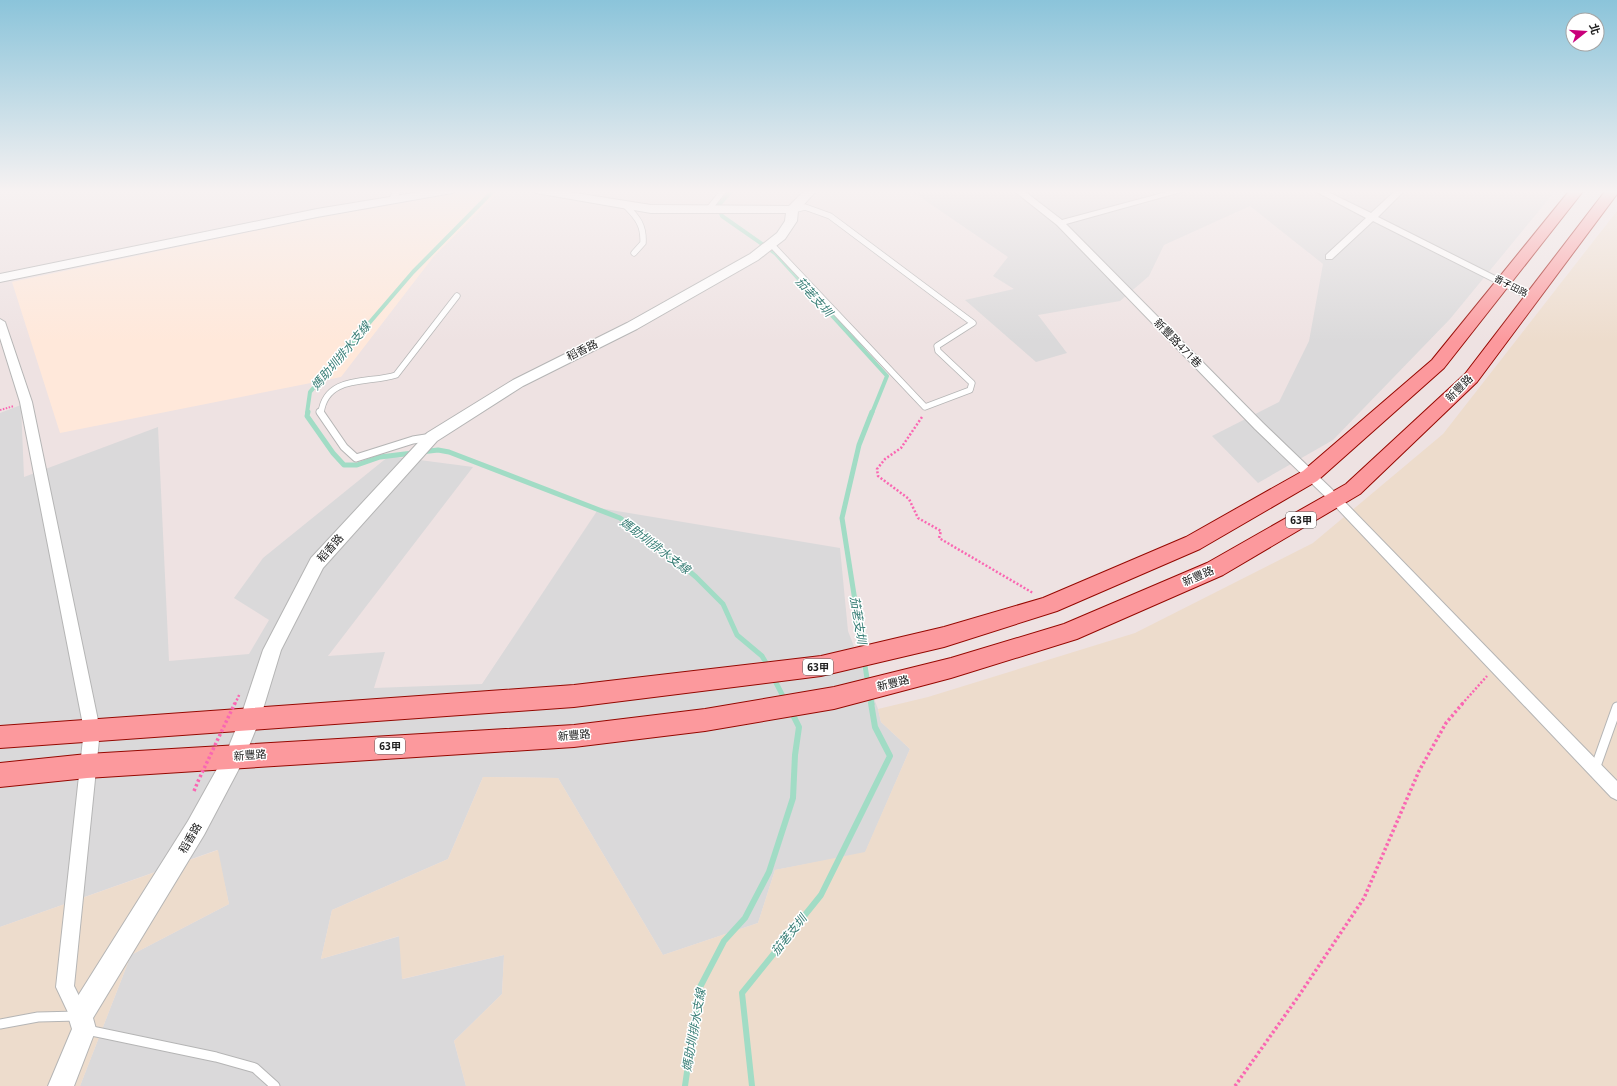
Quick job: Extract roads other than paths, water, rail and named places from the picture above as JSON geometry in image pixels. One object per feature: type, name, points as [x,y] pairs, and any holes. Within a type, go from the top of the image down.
[{"type":"main road","name":"63甲","points":[[0,737],[574,696],[821,666],[944,637],[1049,605],[1193,543],[1310,476],[1438,364],[1537,241]]},
{"type":"main road","name":"新豐路","points":[[0,775],[87,766],[574,736],[705,720],[788,706],[869,689],[951,668],[1069,632],[1215,569],[1336,500],[1354,488],[1471,378],[1575,241]]},
{"type":"street","points":[[0,278],[182,241]]},
{"type":"street","name":"稻香路","points":[[61,1086],[82,1022],[196,828],[235,756],[250,719],[272,650],[317,563],[432,437],[518,383],[632,326],[684,298],[754,257],[775,241]]},
{"type":"street","name":"新豐路471巷","points":[[1077,241],[1310,476],[1336,500],[1617,792]]},
{"type":"street","points":[[1329,257],[1346,241]]},
{"type":"street","name":"番子田路","points":[[1421,241],[1532,297]]},
{"type":"street","points":[[0,322],[26,402],[92,730],[87,766],[65,987],[82,1022]]},
{"type":"lane","points":[[634,253],[643,243],[643,241]]},
{"type":"lane","points":[[771,244],[925,407],[970,390],[972,383],[938,351],[937,346],[973,323],[863,241]]},
{"type":"lane","points":[[432,437],[419,437],[371,455],[356,458],[344,447],[320,412],[328,395],[336,387],[346,382],[388,378],[396,375],[457,296]]},
{"type":"lane","points":[[1595,769],[1617,707]]},
{"type":"lane","points":[[0,1024],[38,1017],[82,1022],[255,1068],[276,1086]]},
{"type":"waterway","name":"媽助圳排水支線","points":[[307,413],[310,392],[413,272],[444,241]]},
{"type":"waterway","name":"茄荖支圳","points":[[757,241],[775,253],[887,376],[872,413]]},
{"type":"waterway","name":"媽助圳排水支線","points":[[308,412],[307,416],[333,453],[344,465],[357,465],[380,457],[413,453]]},
{"type":"waterway","name":"茄荖支圳","points":[[863,652],[842,518],[859,445],[872,412]]},
{"type":"waterway","name":"媽助圳排水支線","points":[[421,452],[438,450],[449,452],[620,518],[671,556],[696,577],[723,604],[737,635],[762,656],[769,668]]},
{"type":"waterway","name":"茄荖支圳","points":[[864,660],[868,684]]},
{"type":"waterway","name":"媽助圳排水支線","points":[[773,677],[786,702]]},
{"type":"waterway","name":"茄荖支圳","points":[[870,694],[872,704]]},
{"type":"waterway","name":"茄荖支圳","points":[[752,1086],[742,993],[821,895],[890,756],[875,727],[871,703]]},
{"type":"waterway","name":"媽助圳排水支線","points":[[685,1086],[699,989],[724,941],[745,918],[769,872],[793,798],[795,755],[799,727],[791,711]]}]
